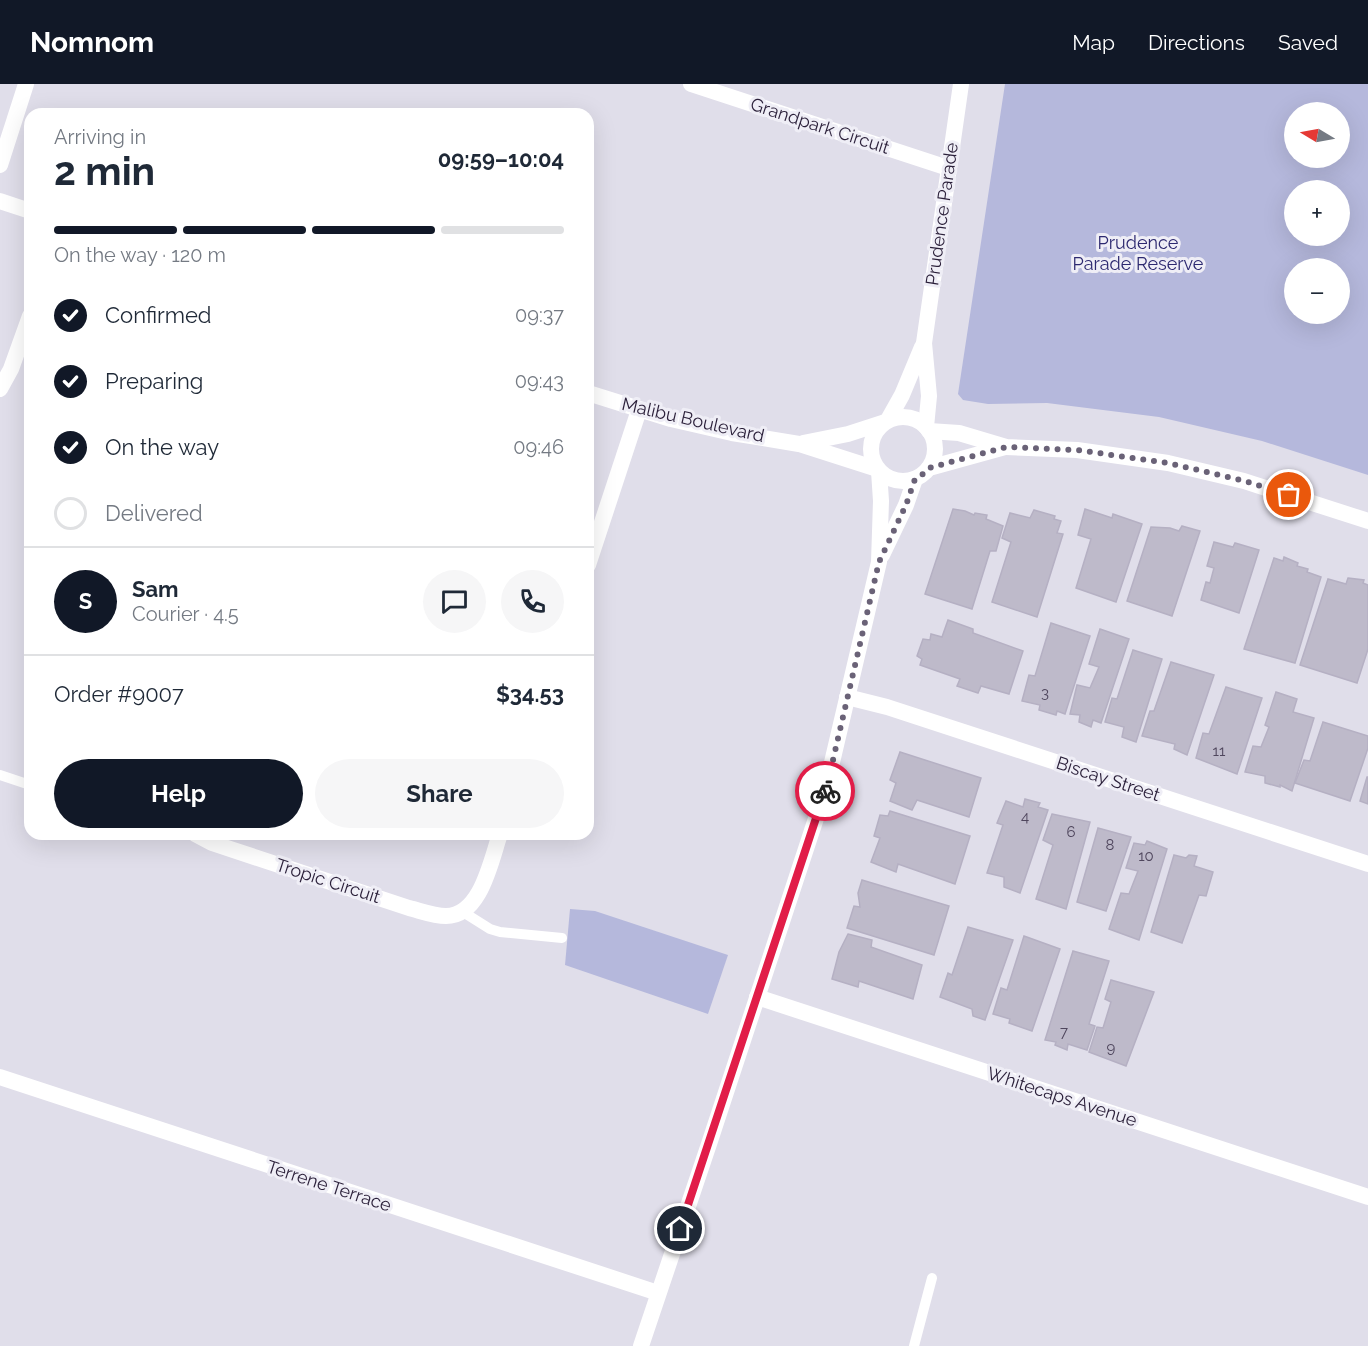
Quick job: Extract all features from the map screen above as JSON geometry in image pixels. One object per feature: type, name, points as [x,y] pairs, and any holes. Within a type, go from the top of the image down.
[{"type":"street","points":[[0,165],[27,84]]},
{"type":"street","name":"Grandpark Circuit","points":[[691,84],[948,168]]},
{"type":"street","name":"Prudence Parade","points":[[927,429],[928,396],[924,344],[961,84]]},
{"type":"street","points":[[0,201],[24,209]]},
{"type":"street","points":[[0,390],[14,362],[24,333]]},
{"type":"street","name":"Prudence Parade","points":[[887,421],[902,395],[924,344]]},
{"type":"street","name":"Malibu Boulevard","points":[[594,395],[671,419],[799,444],[878,470]]},
{"type":"street","points":[[594,547],[639,410]]},
{"type":"street","points":[[898,417],[908,417],[918,421],[927,429],[933,440],[935,449],[929,468],[915,479],[896,481],[878,470],[872,460],[872,439],[887,421],[898,417]]},
{"type":"street","name":"Malibu Boulevard","points":[[799,444],[849,434],[887,421]]},
{"type":"street","points":[[927,429],[959,433],[1006,447],[1077,450],[1168,463],[1245,481],[1368,521]]},
{"type":"street","points":[[929,468],[1006,447]]},
{"type":"street","points":[[641,1346],[710,1144],[833,760],[879,562],[881,501],[878,470]]},
{"type":"street","points":[[879,562],[906,505],[915,479]]},
{"type":"street","name":"Biscay Street","points":[[847,697],[887,707],[1368,864]]},
{"type":"street","name":"Tropic Circuit","points":[[206,840],[433,915],[456,915],[463,912]]},
{"type":"street","points":[[463,912],[478,895],[498,840]]},
{"type":"street","name":"Whitecaps Avenue","points":[[757,997],[1368,1197]]},
{"type":"street","name":"Terrene Terrace","points":[[0,1077],[658,1293]]},
{"type":"lane","points":[[0,776],[24,783]]},
{"type":"lane","points":[[463,912],[490,929],[500,932],[562,938]]},
{"type":"lane","points":[[914,1346],[932,1278]]},
{"type":"green space","name":"Prudence Parade Reserve","points":[[1005,84],[1368,84],[1368,475],[1262,441],[1159,417],[1047,403],[988,404],[963,400],[958,394]]},
{"type":"green space","points":[[570,909],[595,911],[728,955],[708,1014],[565,965]]},
{"type":"building","points":[[953,509],[974,515],[975,513],[987,515],[986,519],[1003,526],[996,551],[990,551],[972,609],[925,594]]},
{"type":"building","points":[[1085,509],[1112,518],[1113,514],[1142,524],[1116,602],[1076,588],[1091,539],[1078,535]]},
{"type":"building","points":[[1034,510],[1055,516],[1054,519],[1061,521],[1057,533],[1063,534],[1037,617],[992,602],[1011,542],[1002,538],[1010,513],[1030,518]]},
{"type":"building","points":[[1182,526],[1200,531],[1172,616],[1127,601],[1151,527],[1179,531]]},
{"type":"building","points":[[1214,542],[1233,547],[1235,543],[1259,550],[1239,613],[1201,600],[1206,582],[1210,583],[1214,568],[1207,566]]},
{"type":"building","points":[[1284,557],[1298,563],[1297,566],[1308,569],[1307,572],[1321,577],[1295,663],[1244,649],[1274,558],[1283,561]]},
{"type":"building","points":[[1348,578],[1364,580],[1363,583],[1368,585],[1368,649],[1357,683],[1300,665],[1328,579],[1346,584]]},
{"type":"building","points":[[948,620],[973,629],[973,633],[1023,651],[1009,694],[981,686],[978,693],[957,686],[960,679],[920,665],[922,659],[917,656],[923,639],[930,640],[931,634],[942,637]]},
{"type":"building","points":[[1051,623],[1090,636],[1065,714],[1057,711],[1056,715],[1039,710],[1040,705],[1022,701],[1029,675],[1035,676]]},
{"type":"building","points":[[1100,629],[1129,639],[1101,723],[1093,720],[1091,727],[1079,722],[1080,715],[1070,714],[1077,685],[1090,688],[1099,667],[1089,664]]},
{"type":"building","points":[[1133,650],[1162,659],[1136,742],[1122,737],[1124,727],[1105,722],[1112,698],[1117,699]]},
{"type":"building","points":[[1171,662],[1214,675],[1187,755],[1174,749],[1175,744],[1142,736],[1150,711],[1154,711]]},
{"type":"building","points":[[1226,687],[1262,698],[1237,774],[1196,758],[1203,733],[1209,734]]},
{"type":"building","points":[[1276,692],[1297,699],[1293,712],[1314,718],[1292,791],[1280,785],[1280,787],[1265,783],[1265,776],[1245,772],[1253,746],[1261,747],[1269,727],[1265,725]]},
{"type":"building","points":[[1323,722],[1368,736],[1368,748],[1350,801],[1295,783],[1304,760],[1310,761]]},
{"type":"building","points":[[900,752],[981,778],[969,817],[917,800],[912,810],[890,801],[896,783],[890,780]]},
{"type":"building","points":[[1368,777],[1368,804],[1360,801]]},
{"type":"building","points":[[1025,799],[1040,803],[1038,807],[1048,810],[1020,893],[1004,887],[1004,877],[987,873],[1003,825],[997,823],[1006,801],[1023,807]]},
{"type":"building","points":[[890,811],[970,836],[955,884],[898,864],[896,872],[871,862],[880,838],[874,836],[880,815],[888,816]]},
{"type":"building","points":[[1052,814],[1090,822],[1066,909],[1036,899],[1053,845],[1043,840]]},
{"type":"building","points":[[1098,828],[1131,837],[1106,911],[1077,902]]},
{"type":"building","points":[[1147,841],[1167,849],[1139,940],[1109,929],[1121,893],[1129,894],[1138,871],[1126,868],[1134,843],[1145,845]]},
{"type":"building","points":[[1174,855],[1186,858],[1189,855],[1197,856],[1194,866],[1213,872],[1206,896],[1199,895],[1182,943],[1151,932]]},
{"type":"building","points":[[862,880],[949,906],[934,955],[847,928],[854,906],[860,907],[858,893]]},
{"type":"building","points":[[968,927],[1013,940],[985,1020],[973,1016],[972,1009],[940,997],[948,973],[952,975]]},
{"type":"building","points":[[848,934],[872,940],[871,947],[922,965],[913,999],[859,981],[858,987],[832,979],[839,952]]},
{"type":"building","points":[[1024,936],[1060,949],[1032,1031],[1009,1023],[1010,1019],[993,1014],[1001,988],[1007,990]]},
{"type":"building","points":[[1073,951],[1109,961],[1089,1024],[1095,1026],[1087,1050],[1068,1044],[1067,1050],[1055,1045],[1056,1042],[1045,1040]]},
{"type":"building","points":[[1111,980],[1154,992],[1126,1066],[1089,1052],[1097,1027],[1103,1028],[1111,1002],[1105,999]]},
{"type":"way so far","points":[[825,791],[879,562],[906,505],[915,479],[929,468],[1006,447],[1077,450],[1168,463],[1245,481],[1289,495]]},
{"type":"route","points":[[680,1229],[825,791]]}]
